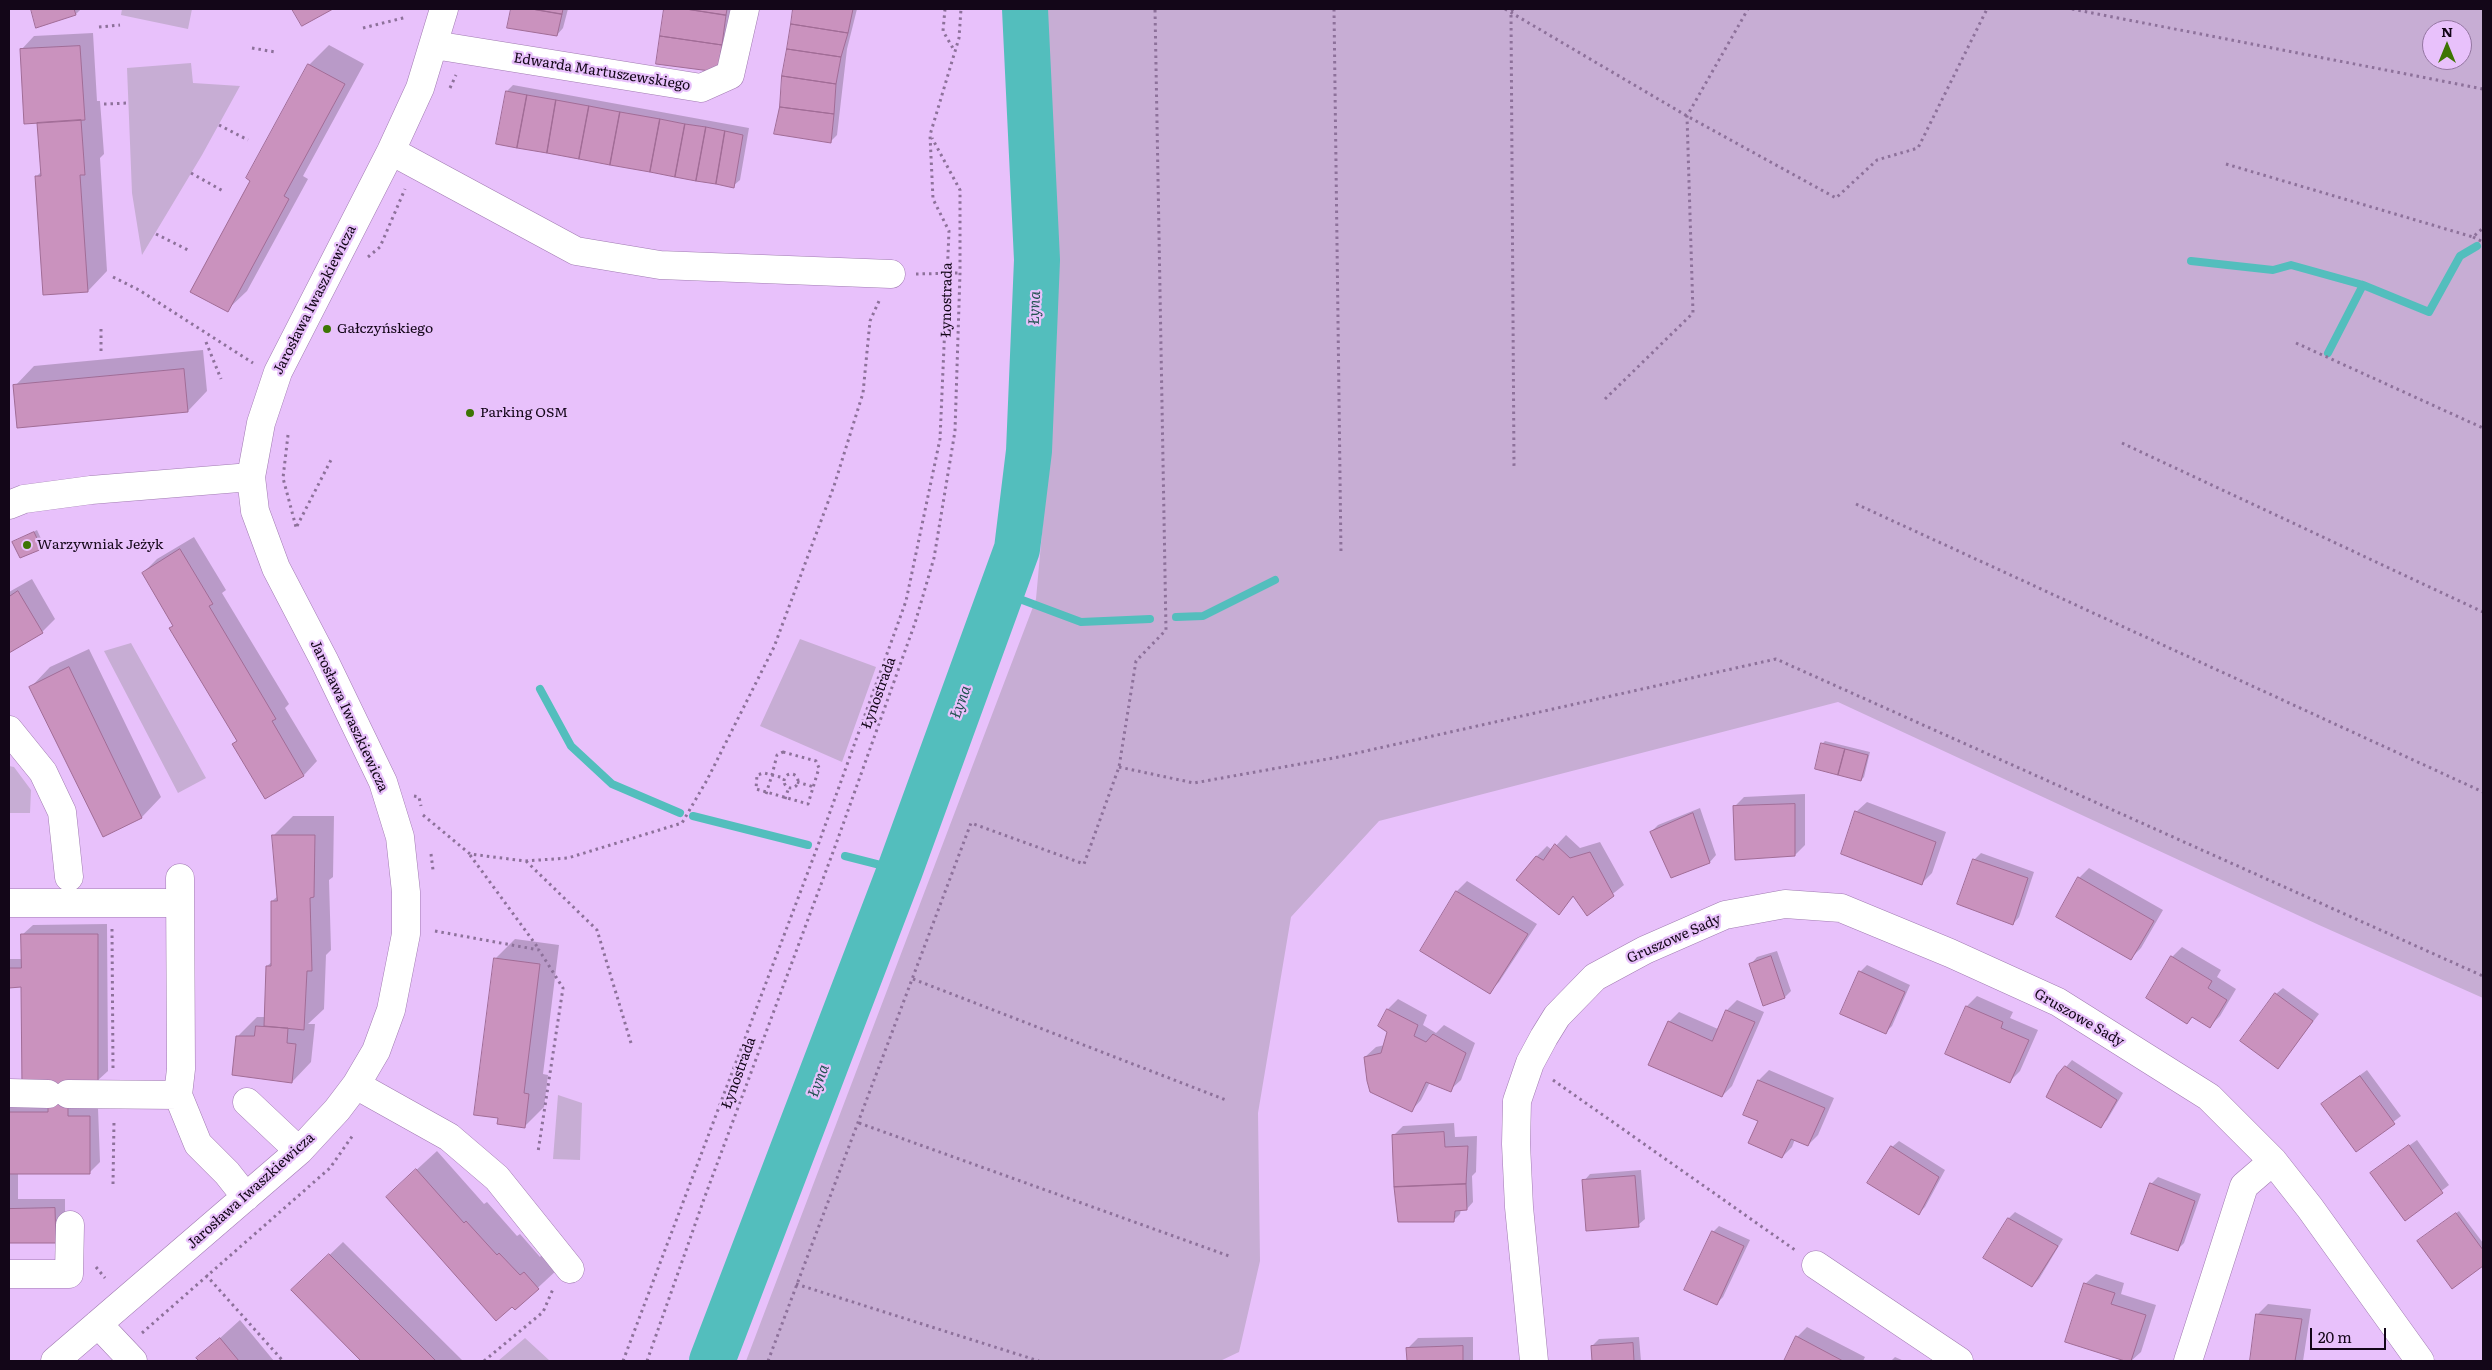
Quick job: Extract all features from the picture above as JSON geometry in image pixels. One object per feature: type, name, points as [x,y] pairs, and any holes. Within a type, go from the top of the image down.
[{"type":"street","name":"Jarosława Iwaszkiewicza","points":[[55,1361],[299,1152],[337,1110],[356,1085],[376,1051],[391,1010],[406,934],[406,892],[400,837],[384,782],[326,662],[276,568],[255,511],[251,477],[261,423],[278,372],[391,152],[420,88],[444,9]]},
{"type":"street","name":"Edwarda Martuszewskiego","points":[[434,44],[701,88],[730,75],[745,9]]},
{"type":"street","points":[[391,152],[576,251],[660,265],[891,274]]},
{"type":"street","points":[[9,505],[24,499],[91,490],[251,477]]},
{"type":"street","points":[[9,730],[43,772],[62,812],[69,876]]},
{"type":"street","points":[[9,903],[180,891],[181,1068],[178,1095],[198,1144],[227,1173],[246,1197]]},
{"type":"street","name":"Gruszowe Sady","points":[[1534,1361],[1519,1207],[1516,1144],[1517,1101],[1530,1063],[1557,1016],[1595,977],[1645,950],[1725,916],[1785,904],[1841,908],[1950,953],[2058,1002],[2208,1097],[2273,1161],[2310,1208],[2420,1361]]},
{"type":"street","points":[[356,1085],[449,1137],[497,1178],[562,1279]]},
{"type":"street","points":[[9,1092],[178,1095]]},
{"type":"street","points":[[247,1102],[299,1152]]},
{"type":"street","points":[[2188,1361],[2244,1186],[2273,1161]]},
{"type":"street","points":[[9,1274],[69,1274],[70,1225]]},
{"type":"street","points":[[1816,1265],[1959,1361]]},
{"type":"street","points":[[98,1324],[133,1361]]},
{"type":"path","points":[[944,9],[943,31],[954,51]]},
{"type":"path","points":[[623,1361],[817,848],[906,601],[940,439],[949,230],[933,199],[930,135],[959,38],[961,9]]},
{"type":"path","points":[[768,1361],[971,823],[1084,864],[1119,767],[1136,661],[1166,630],[1155,9]]},
{"type":"path","points":[[1334,9],[1341,556]]},
{"type":"path","points":[[1505,9],[1512,10],[1687,116],[1836,198],[1877,160],[1918,148],[1987,9]]},
{"type":"path","points":[[1605,399],[1693,313],[1687,116],[1748,9]]},
{"type":"path","points":[[2072,9],[2483,89]]},
{"type":"path","points":[[1512,10],[1514,467]]},
{"type":"path","points":[[363,28],[407,17]]},
{"type":"path","points":[[99,28],[120,25]]},
{"type":"path","points":[[252,48],[274,52]]},
{"type":"path","points":[[104,104],[129,103]]},
{"type":"path","points":[[218,124],[248,140]]},
{"type":"path","name":"Łynostrada","points":[[646,1361],[916,623],[934,558],[955,431],[960,273],[960,190],[930,135]]},
{"type":"path","points":[[2226,164],[2473,237],[2483,242]]},
{"type":"path","points":[[192,173],[223,191]]},
{"type":"path","points":[[362,263],[380,247],[395,212]]},
{"type":"path","points":[[2473,237],[2483,228]]},
{"type":"path","points":[[156,234],[190,252]]},
{"type":"path","points":[[470,854],[525,861],[568,858],[682,823],[707,780],[778,638],[834,486],[858,412],[863,393],[870,321],[891,274],[960,273]]},
{"type":"path","points":[[113,277],[139,290],[253,363]]},
{"type":"path","points":[[101,329],[101,353]]},
{"type":"path","points":[[206,342],[221,379]]},
{"type":"path","points":[[2296,342],[2483,428]]},
{"type":"path","points":[[289,429],[283,478],[296,527],[332,458]]},
{"type":"path","points":[[2122,443],[2483,612]]},
{"type":"path","points":[[1856,504],[2483,792]]},
{"type":"path","points":[[1119,767],[1194,783],[1339,757],[1776,659],[2483,976]]},
{"type":"path","points":[[766,794],[772,775],[780,752],[816,761],[818,764],[814,787],[808,804],[766,794],[756,789],[757,775],[764,773],[772,775],[784,778],[792,774],[797,778],[797,782]]},
{"type":"path","points":[[784,778],[784,783],[788,787]]},
{"type":"path","points":[[797,782],[814,787]]},
{"type":"path","points":[[788,787],[795,786],[797,782]]},
{"type":"path","points":[[785,799],[788,787]]},
{"type":"path","points":[[423,815],[470,854],[539,950],[563,988],[538,1152]]},
{"type":"path","points":[[525,861],[597,930],[631,1043]]},
{"type":"path","points":[[112,922],[113,1072]]},
{"type":"path","points":[[435,931],[539,950]]},
{"type":"path","points":[[913,979],[1226,1100]]},
{"type":"path","points":[[1530,1063],[1816,1265]]},
{"type":"path","points":[[113,1184],[114,1119]]},
{"type":"path","points":[[859,1123],[1229,1256]]},
{"type":"path","points":[[206,1275],[283,1361]]},
{"type":"path","points":[[484,1361],[543,1312],[562,1279]]},
{"type":"path","points":[[796,1284],[1039,1361]]},
{"type":"shaded area","points":[[122,9],[192,9],[188,29],[121,15]]},
{"type":"shaded area","points":[[1039,9],[2483,9],[2483,998],[2319,925],[1838,702],[1379,821],[1291,917],[1258,1113],[1260,1261],[1239,1352],[1220,1361],[746,1361],[1036,599],[1045,499]]},
{"type":"shaded area","points":[[191,63],[193,83],[240,86],[202,155],[142,255],[132,193],[127,68]]},
{"type":"shaded area","points":[[800,639],[876,667],[842,762],[760,726]]},
{"type":"shaded area","points":[[131,643],[206,778],[178,793],[104,651]]},
{"type":"shaded area","points":[[9,766],[14,767],[31,790],[30,813],[9,813]]},
{"type":"shaded area","points":[[558,1095],[582,1103],[580,1160],[553,1159]]},
{"type":"shaded area","points":[[525,1338],[550,1361],[498,1361]]},
{"type":"building","points":[[31,9],[74,9],[76,15],[36,28]]},
{"type":"building","points":[[292,9],[333,9],[302,26]]},
{"type":"building","points":[[511,9],[532,9],[562,14],[557,36],[507,28]]},
{"type":"building","points":[[532,9],[563,9],[562,14]]},
{"type":"building","points":[[664,9],[686,9],[726,15],[722,45],[660,36]]},
{"type":"building","points":[[686,9],[727,9],[726,15]]},
{"type":"building","points":[[793,9],[853,9],[848,33],[791,24]]},
{"type":"building","points":[[791,24],[848,33],[841,57],[787,49]]},
{"type":"building","points":[[660,36],[722,45],[718,72],[656,64]]},
{"type":"building","points":[[80,46],[85,120],[24,124],[20,49]]},
{"type":"building","points":[[787,49],[841,57],[836,84],[782,76]]},
{"type":"building","points":[[308,64],[345,84],[284,196],[289,199],[228,312],[190,292],[250,181],[246,178]]},
{"type":"building","points":[[782,76],[836,84],[834,114],[780,107]]},
{"type":"building","points":[[506,91],[527,95],[517,148],[496,144]]},
{"type":"building","points":[[527,95],[556,100],[547,153],[517,148]]},
{"type":"building","points":[[556,100],[589,106],[579,159],[547,153]]},
{"type":"building","points":[[589,106],[620,112],[610,165],[579,159]]},
{"type":"building","points":[[780,107],[834,114],[831,143],[774,134]]},
{"type":"building","points":[[620,112],[660,119],[650,172],[610,165]]},
{"type":"building","points":[[660,119],[685,124],[675,177],[650,172]]},
{"type":"building","points":[[81,120],[85,175],[80,175],[88,292],[43,295],[35,176],[41,176],[37,123]]},
{"type":"building","points":[[685,124],[706,127],[696,181],[675,177]]},
{"type":"building","points":[[706,127],[725,131],[716,184],[696,181]]},
{"type":"building","points":[[725,131],[743,135],[734,188],[716,184]]},
{"type":"building","points":[[184,369],[188,412],[17,428],[13,385]]},
{"type":"building","name":"Warzywniak Jeżyk","points":[[34,532],[42,549],[20,558],[12,542]]},
{"type":"building","points":[[180,549],[213,604],[209,606],[276,719],[272,721],[304,776],[265,799],[232,744],[237,741],[169,628],[173,626],[142,573]]},
{"type":"building","points":[[18,591],[43,633],[9,653],[9,597]]},
{"type":"building","points":[[69,667],[142,818],[103,837],[29,687]]},
{"type":"building","points":[[1821,743],[1845,749],[1838,775],[1815,769]]},
{"type":"building","points":[[1845,749],[1868,755],[1861,781],[1838,775]]},
{"type":"building","points":[[1795,804],[1795,856],[1735,860],[1733,806]]},
{"type":"building","points":[[1855,811],[1936,842],[1922,885],[1841,854]]},
{"type":"building","points":[[1693,813],[1710,863],[1671,878],[1650,832]]},
{"type":"building","points":[[272,835],[315,835],[314,897],[310,898],[312,971],[307,971],[304,1030],[264,1026],[266,966],[271,966],[271,901],[277,901]]},
{"type":"building","points":[[1555,844],[1570,858],[1590,852],[1614,896],[1587,916],[1573,896],[1559,915],[1516,880],[1536,856],[1543,860]]},
{"type":"building","points":[[1973,859],[2028,878],[2013,925],[1957,904]]},
{"type":"building","points":[[2078,877],[2154,921],[2131,960],[2056,917]]},
{"type":"building","points":[[1456,891],[1528,934],[1490,994],[1420,951]]},
{"type":"building","points":[[21,934],[98,934],[98,1082],[68,1082],[68,1116],[90,1116],[90,1174],[9,1174],[9,1112],[48,1112],[48,1087],[22,1087],[21,987],[9,988],[9,968],[21,968]]},
{"type":"building","points":[[1771,956],[1785,998],[1763,1006],[1749,964]]},
{"type":"building","points":[[2171,956],[2212,981],[2208,988],[2227,1000],[2210,1028],[2192,1017],[2187,1024],[2146,998]]},
{"type":"building","points":[[494,958],[540,964],[524,1093],[529,1094],[525,1128],[497,1124],[498,1118],[474,1115]]},
{"type":"building","points":[[1859,971],[1905,992],[1886,1034],[1840,1014]]},
{"type":"building","points":[[2275,993],[2313,1021],[2278,1069],[2240,1041]]},
{"type":"building","points":[[1966,1006],[2003,1022],[2001,1028],[2029,1040],[2010,1083],[1945,1054]]},
{"type":"building","points":[[1387,1009],[1418,1025],[1414,1036],[1426,1042],[1433,1034],[1466,1053],[1451,1092],[1426,1082],[1412,1112],[1370,1092],[1367,1081],[1364,1057],[1381,1053],[1387,1032],[1378,1026]]},
{"type":"building","points":[[1726,1010],[1755,1022],[1722,1097],[1648,1065],[1668,1021],[1712,1041]]},
{"type":"building","points":[[256,1026],[288,1028],[287,1043],[296,1044],[292,1083],[232,1075],[236,1036],[254,1036]]},
{"type":"building","points":[[2065,1066],[2117,1100],[2101,1128],[2046,1097],[2057,1075]]},
{"type":"building","points":[[2360,1076],[2395,1124],[2356,1152],[2321,1104]]},
{"type":"building","points":[[1758,1080],[1825,1108],[1808,1146],[1791,1139],[1782,1158],[1748,1143],[1758,1121],[1743,1115]]},
{"type":"building","points":[[1444,1132],[1445,1147],[1468,1146],[1466,1184],[1394,1187],[1392,1135]]},
{"type":"building","points":[[2409,1145],[2443,1193],[2405,1221],[2370,1173]]},
{"type":"building","points":[[1891,1146],[1939,1177],[1919,1215],[1867,1183]]},
{"type":"building","points":[[416,1169],[464,1223],[466,1221],[497,1255],[499,1253],[520,1275],[524,1272],[539,1289],[515,1310],[512,1307],[496,1321],[386,1197]]},
{"type":"building","points":[[1635,1176],[1639,1227],[1586,1231],[1582,1180]]},
{"type":"building","points":[[2150,1183],[2195,1201],[2178,1251],[2131,1234]]},
{"type":"building","points":[[1466,1184],[1467,1210],[1455,1211],[1454,1222],[1398,1222],[1394,1187]]},
{"type":"building","points":[[55,1208],[56,1243],[9,1243],[9,1209]]},
{"type":"building","points":[[2456,1213],[2483,1250],[2483,1266],[2452,1289],[2417,1241]]},
{"type":"building","points":[[2008,1218],[2058,1246],[2032,1287],[1983,1258]]},
{"type":"building","points":[[1712,1231],[1744,1246],[1717,1305],[1684,1290]]},
{"type":"building","points":[[329,1254],[436,1361],[361,1361],[291,1290]]},
{"type":"building","points":[[2084,1283],[2115,1293],[2111,1304],[2146,1315],[2131,1361],[2125,1361],[2065,1342]]},
{"type":"building","points":[[2256,1314],[2302,1319],[2295,1361],[2250,1361]]},
{"type":"building","points":[[1796,1336],[1843,1361],[1784,1361]]},
{"type":"building","points":[[220,1338],[239,1361],[199,1361],[196,1358]]},
{"type":"building","points":[[1633,1343],[1634,1361],[1592,1361],[1591,1346]]},
{"type":"building","points":[[1463,1346],[1463,1361],[1407,1361],[1406,1348]]},
{"type":"waterway","name":"Łyna","points":[[712,1361],[900,870],[1017,549],[1029,451],[1037,260],[1025,9]]},
{"type":"waterway","points":[[2191,261],[2273,270],[2291,265],[2363,285],[2429,312],[2460,256],[2477,246]]},
{"type":"waterway","points":[[2328,353],[2363,285]]},
{"type":"waterway","points":[[1176,617],[1203,616],[1275,580]]},
{"type":"waterway","points":[[1001,592],[1081,622],[1150,619]]},
{"type":"waterway","points":[[540,689],[571,746],[612,784],[680,813]]},
{"type":"waterway","points":[[693,816],[808,845]]},
{"type":"waterway","points":[[845,856],[900,870]]},
{"type":"place","name":"Gałczyńskiego","points":[[327,329]]},
{"type":"place","name":"Parking OSM","points":[[470,413]]},
{"type":"place","name":"Warzywniak Jeżyk","points":[[27,545]]}]
